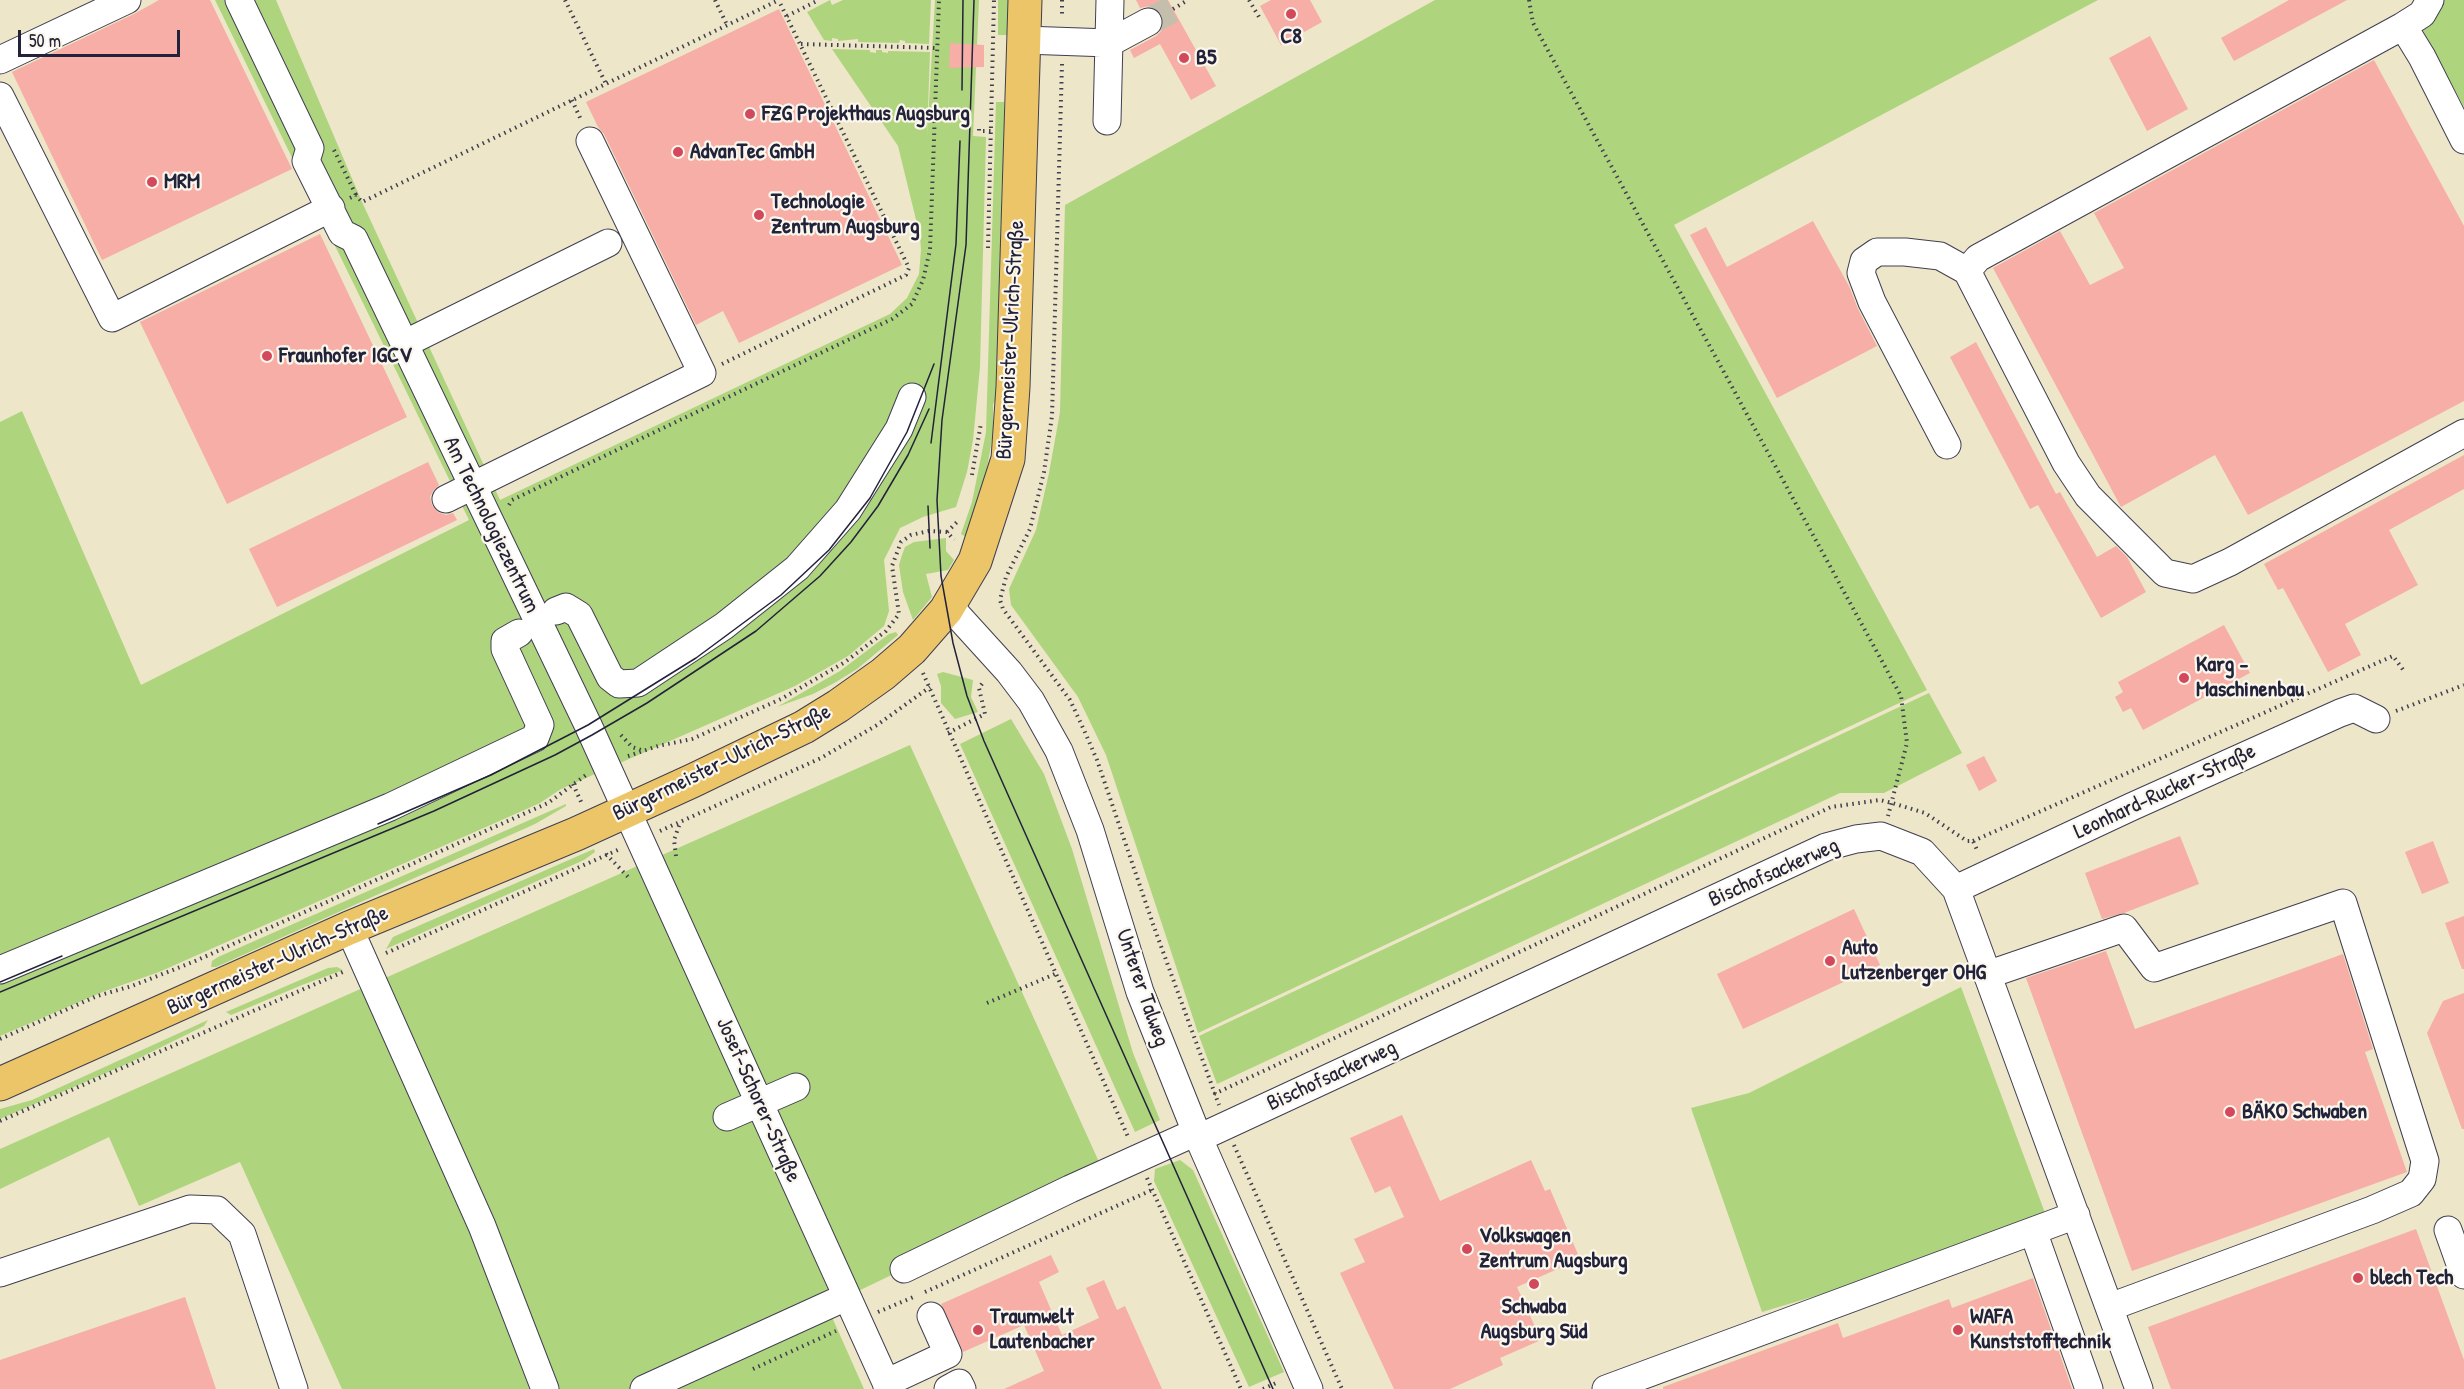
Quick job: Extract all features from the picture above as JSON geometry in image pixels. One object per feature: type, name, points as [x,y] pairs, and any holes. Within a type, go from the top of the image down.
[{"type":"main road","name":"Bürgermeister-Ulrich-Straße","points":[[0,1084],[350,928],[634,826],[838,706],[883,674],[912,649],[949,606],[975,561],[1008,459],[1013,387],[1025,0]]},
{"type":"street","points":[[0,60],[128,0]]},
{"type":"street","name":"Am Technologiezentrum","points":[[239,0],[310,147],[323,152],[339,204],[358,224],[354,239],[634,826]]},
{"type":"street","points":[[1107,121],[1110,0]]},
{"type":"street","points":[[1966,271],[1977,258],[2403,26],[2422,14],[2430,0]]},
{"type":"street","points":[[1024,40],[1109,43],[1148,22]]},
{"type":"street","points":[[2403,26],[2422,57],[2464,140]]},
{"type":"street","points":[[0,96],[112,318],[339,204]]},
{"type":"street","points":[[446,499],[702,373],[590,141]]},
{"type":"street","points":[[404,344],[608,243]]},
{"type":"street","points":[[1947,445],[1872,302],[1861,273],[1864,261],[1877,252],[1940,256],[1966,271],[2066,463],[2088,496],[2165,573],[2193,579],[2230,562],[2464,433]]},
{"type":"street","points":[[556,611],[566,607],[579,615],[610,677],[619,684],[638,683],[724,626],[797,568],[848,510],[899,429],[912,397]]},
{"type":"street","name":"Unterer Talweg","points":[[949,606],[1000,662],[1031,701],[1059,751],[1090,830],[1140,992],[1197,1135],[1309,1389]]},
{"type":"street","points":[[0,970],[390,807],[536,738],[540,725],[505,649],[505,641],[519,633]]},
{"type":"street","name":"Leonhard-Rucker-Straße","points":[[1956,889],[2340,713],[2354,708],[2376,720]]},
{"type":"street","name":"Josef-Schorer-Straße","points":[[634,826],[888,1386]]},
{"type":"street","name":"Bischofsackerweg","points":[[904,1269],[1137,1158],[1227,1125],[1826,848],[1856,838],[1881,836],[1922,852],[1956,889],[2139,1389]]},
{"type":"street","points":[[1987,975],[2124,928],[2154,968],[2343,903],[2425,1161],[2422,1179],[2411,1193],[2372,1210],[2110,1307]]},
{"type":"street","points":[[350,928],[482,1226],[545,1389]]},
{"type":"street","points":[[728,1117],[796,1087]]},
{"type":"street","points":[[0,1273],[190,1209],[217,1210],[242,1234],[294,1389]]},
{"type":"street","points":[[1605,1389],[2076,1215]]},
{"type":"street","points":[[2448,1230],[2464,1275]]},
{"type":"street","points":[[2033,1231],[2089,1389]]},
{"type":"street","points":[[644,1389],[846,1297]]},
{"type":"street","points":[[888,1386],[948,1354],[931,1316]]},
{"type":"street","points":[[948,1389],[959,1383],[962,1389]]},
{"type":"path","points":[[565,0],[606,84]]},
{"type":"path","points":[[715,0],[727,25]]},
{"type":"path","points":[[339,204],[356,195],[362,201],[779,0],[909,268],[906,275],[702,373]]},
{"type":"path","points":[[787,16],[819,0]]},
{"type":"path","points":[[487,519],[507,509],[512,500],[892,319],[912,304],[923,280],[930,250],[939,0]]},
{"type":"path","points":[[988,259],[994,0]]},
{"type":"path","points":[[1062,0],[1063,41],[1052,416],[1044,472],[1030,529],[1006,577],[1000,600],[1022,635],[1070,700],[1097,760],[1176,989],[1227,1125],[1342,1389]]},
{"type":"path","points":[[1173,9],[1188,0]]},
{"type":"path","points":[[1249,0],[1259,17]]},
{"type":"path","points":[[1529,0],[1533,23],[1901,696],[1907,743],[1881,836]]},
{"type":"path","points":[[801,44],[937,48]]},
{"type":"path","points":[[935,114],[947,114]]},
{"type":"path","points":[[979,129],[979,131],[991,131]]},
{"type":"path","points":[[971,482],[982,418]]},
{"type":"path","points":[[0,1039],[97,996],[132,986],[193,962],[548,803],[579,778],[641,750],[692,739],[781,699],[845,662],[886,631],[899,614],[892,566],[901,542],[911,536],[929,531],[947,532],[958,521]]},
{"type":"path","points":[[948,733],[985,714],[979,688],[1022,635]]},
{"type":"path","points":[[1973,841],[2393,656],[2404,671]]},
{"type":"path","points":[[2376,720],[2464,685]]},
{"type":"path","points":[[0,1121],[366,963],[634,826],[821,758],[877,725],[930,687],[948,733],[1241,1389]]},
{"type":"path","points":[[987,1003],[1055,974]]},
{"type":"path","points":[[747,1371],[1152,1190]]},
{"type":"path","points":[[1263,1389],[1276,1383]]},
{"type":"green space","points":[[215,0],[276,0],[362,202],[500,500],[890,314],[907,298],[919,274],[921,250],[920,236],[898,146],[832,49],[870,50],[876,53],[876,50],[888,53],[888,51],[930,52],[927,138],[935,0],[979,0],[973,136],[986,137],[980,367],[973,440],[967,472],[956,507],[923,517],[900,528],[884,560],[889,611],[884,626],[848,656],[795,686],[561,789],[540,803],[159,972],[105,991],[0,1036],[0,422],[22,411],[141,685],[469,520]]},
{"type":"green space","points":[[830,0],[832,5],[843,0],[931,0],[929,44],[905,43],[900,40],[899,43],[858,42],[858,39],[824,40],[807,12]]},
{"type":"green space","points":[[998,0],[1008,0],[1008,35],[998,35]]},
{"type":"green space","points":[[1435,0],[2098,0],[1674,225],[1927,690],[1198,1033],[1106,755],[1078,697],[1011,605],[1009,589],[1036,530],[1060,412],[1065,205]]},
{"type":"green space","points":[[2440,0],[2464,0],[2464,107],[2422,29]]},
{"type":"green space","points":[[996,102],[1004,102],[1005,171],[1002,178],[996,399],[993,404],[993,433],[986,474],[966,537],[961,534],[972,502],[986,432]]},
{"type":"green space","points":[[946,538],[946,551],[954,560],[948,570],[926,574],[932,597],[913,620],[903,592],[899,565],[905,547],[914,542]]},
{"type":"green space","points":[[896,632],[898,635],[857,669],[813,694],[777,707],[840,671],[889,634]]},
{"type":"green space","points":[[943,672],[973,680],[971,697],[978,712],[955,719],[941,703],[941,686],[937,674]]},
{"type":"green space","points":[[1929,693],[1962,753],[1884,793],[1840,793],[1217,1084],[1199,1036]]},
{"type":"green space","points":[[1011,719],[1044,774],[1072,849],[1133,1053],[1160,1120],[1135,1132],[960,744]]},
{"type":"green space","points":[[910,745],[1104,1173],[827,1306],[864,1389],[342,1389],[240,1162],[139,1206],[109,1137],[0,1189],[0,1149]]},
{"type":"green space","points":[[566,804],[535,824],[216,967],[211,967],[212,961],[218,957]]},
{"type":"green space","points":[[594,849],[595,852],[584,860],[386,949],[393,937]]},
{"type":"green space","points":[[337,967],[343,970],[231,1015],[226,1012],[328,968]]},
{"type":"green space","points":[[1961,987],[2045,1213],[1822,1294],[1762,1312],[1691,1108],[1749,1093]]},
{"type":"green space","points":[[208,1020],[204,1026],[129,1063],[0,1119],[0,1109],[32,1100]]},
{"type":"green space","points":[[1180,1160],[1193,1170],[1284,1372],[1249,1387],[1154,1181],[1155,1169]]},
{"type":"building","points":[[159,0],[210,0],[292,169],[102,260],[12,72]]},
{"type":"building","name":"B5","points":[[1136,0],[1168,0],[1216,86],[1191,100],[1160,44],[1134,58],[1130,50],[1156,36],[1162,30],[1164,22],[1157,9],[1149,6],[1140,8]]},
{"type":"building","name":"C8","points":[[1271,0],[1310,0],[1322,22],[1281,45],[1260,6]]},
{"type":"building","points":[[2289,0],[2347,0],[2234,61],[2221,38]]},
{"type":"building","name":"Technologie Zentrum Augsburg","points":[[779,9],[902,265],[739,343],[723,311],[696,325],[604,134],[586,102]]},
{"type":"building","points":[[2150,36],[2188,109],[2147,131],[2109,58]]},
{"type":"building","points":[[950,43],[984,45],[984,67],[949,68]]},
{"type":"building","points":[[2374,60],[2464,226],[2464,401],[2248,515],[2215,455],[2121,507],[1993,268],[2060,231],[2090,285],[2124,268],[2094,213]]},
{"type":"building","points":[[1813,221],[1849,286],[1877,346],[1777,398],[1690,235],[1706,227],[1727,267]]},
{"type":"building","name":"Fraunhofer IGCV","points":[[320,234],[407,417],[227,504],[140,322]]},
{"type":"building","points":[[1976,342],[2056,494],[2060,492],[2097,557],[2116,546],[2127,557],[2146,592],[2101,618],[2038,505],[2030,509],[1950,357]]},
{"type":"building","points":[[2464,455],[2464,489],[2389,530],[2418,585],[2345,624],[2361,655],[2328,672],[2283,588],[2278,590],[2264,564]]},
{"type":"building","points":[[428,462],[439,485],[430,497],[432,505],[438,512],[446,515],[453,513],[457,520],[277,607],[249,549]]},
{"type":"building","name":"Karg - Maschinenbau","points":[[2224,625],[2250,673],[2143,730],[2131,708],[2123,712],[2115,697],[2123,692],[2118,682]]},
{"type":"building","points":[[1984,756],[1997,781],[1979,791],[1966,765]]},
{"type":"building","points":[[2180,836],[2199,884],[2124,913],[2102,919],[2085,873]]},
{"type":"building","points":[[2433,841],[2449,883],[2422,894],[2405,852]]},
{"type":"building","points":[[1854,909],[1880,965],[1743,1029],[1717,974]]},
{"type":"building","points":[[2464,916],[2464,969],[2462,969],[2445,923]]},
{"type":"building","name":"BÄKO Schwaben","points":[[2106,951],[2135,1029],[2343,954],[2373,1049],[2365,1052],[2407,1172],[2132,1271],[2026,978]]},
{"type":"building","points":[[2464,993],[2464,1129],[2462,1129],[2427,1033],[2443,1001]]},
{"type":"building","name":"Volkswagen Zentrum Augsburg","points":[[1402,1115],[1440,1201],[1531,1160],[1545,1191],[1550,1189],[1580,1259],[1517,1287],[1541,1340],[1500,1358],[1503,1365],[1450,1389],[1394,1389],[1340,1273],[1365,1262],[1354,1239],[1404,1217],[1390,1186],[1375,1193],[1350,1138]]},
{"type":"building","name":"blech Tech","points":[[2416,1229],[2464,1360],[2464,1389],[2171,1389],[2148,1327]]},
{"type":"building","points":[[1051,1255],[1059,1272],[1039,1282],[1062,1335],[1099,1318],[1086,1288],[1104,1280],[1117,1310],[1125,1306],[1162,1389],[1004,1389],[1044,1371],[1024,1325],[963,1352],[941,1304]]},
{"type":"building","name":"WAFA Kunststofftechnik","points":[[2033,1278],[2072,1389],[1663,1389],[1663,1387],[1838,1323],[1843,1338],[1949,1299],[1952,1308]]},
{"type":"building","points":[[185,1297],[216,1389],[0,1389],[0,1360]]},
{"type":"tunnel","points":[[1148,22],[1173,9]]},
{"type":"tram line","points":[[962,90],[963,0]]},
{"type":"tram line","points":[[974,0],[966,245],[942,420],[937,500],[941,576],[953,643],[967,696],[984,741],[1273,1389]]},
{"type":"tram line","points":[[931,443],[956,244],[960,141]]},
{"type":"tram line","points":[[378,824],[491,775],[588,725],[696,658],[781,595],[829,550],[870,498],[907,432],[934,364]]},
{"type":"tram line","points":[[0,992],[434,811],[555,755],[647,703],[756,631],[820,576],[851,542],[878,506],[908,455],[929,409]]},
{"type":"tram line","points":[[928,506],[930,548]]},
{"type":"tram line","points":[[0,982],[62,956]]},
{"type":"place","name":"C8","points":[[1291,14]]},
{"type":"place","name":"B5","points":[[1184,58]]},
{"type":"place","name":"FZG Projekthaus Augsburg","points":[[750,114]]},
{"type":"place","name":"AdvanTec GmbH","points":[[678,152]]},
{"type":"place","name":"MRM","points":[[152,182]]},
{"type":"place","name":"Technologie Zentrum Augsburg","points":[[759,215]]},
{"type":"place","name":"Fraunhofer IGCV","points":[[267,356]]},
{"type":"place","name":"Karg - Maschinenbau","points":[[2184,678]]},
{"type":"place","name":"Auto Lutzenberger OHG","points":[[1830,961]]},
{"type":"place","name":"BÄKO Schwaben","points":[[2230,1112]]},
{"type":"place","name":"Volkswagen Zentrum Augsburg","points":[[1467,1249]]},
{"type":"place","name":"blech Tech","points":[[2358,1278]]},
{"type":"place","name":"Schwaba Augsburg Süd","points":[[1534,1284]]},
{"type":"place","name":"Traumwelt Lautenbacher","points":[[978,1330]]},
{"type":"place","name":"WAFA Kunststofftechnik","points":[[1958,1330]]}]
